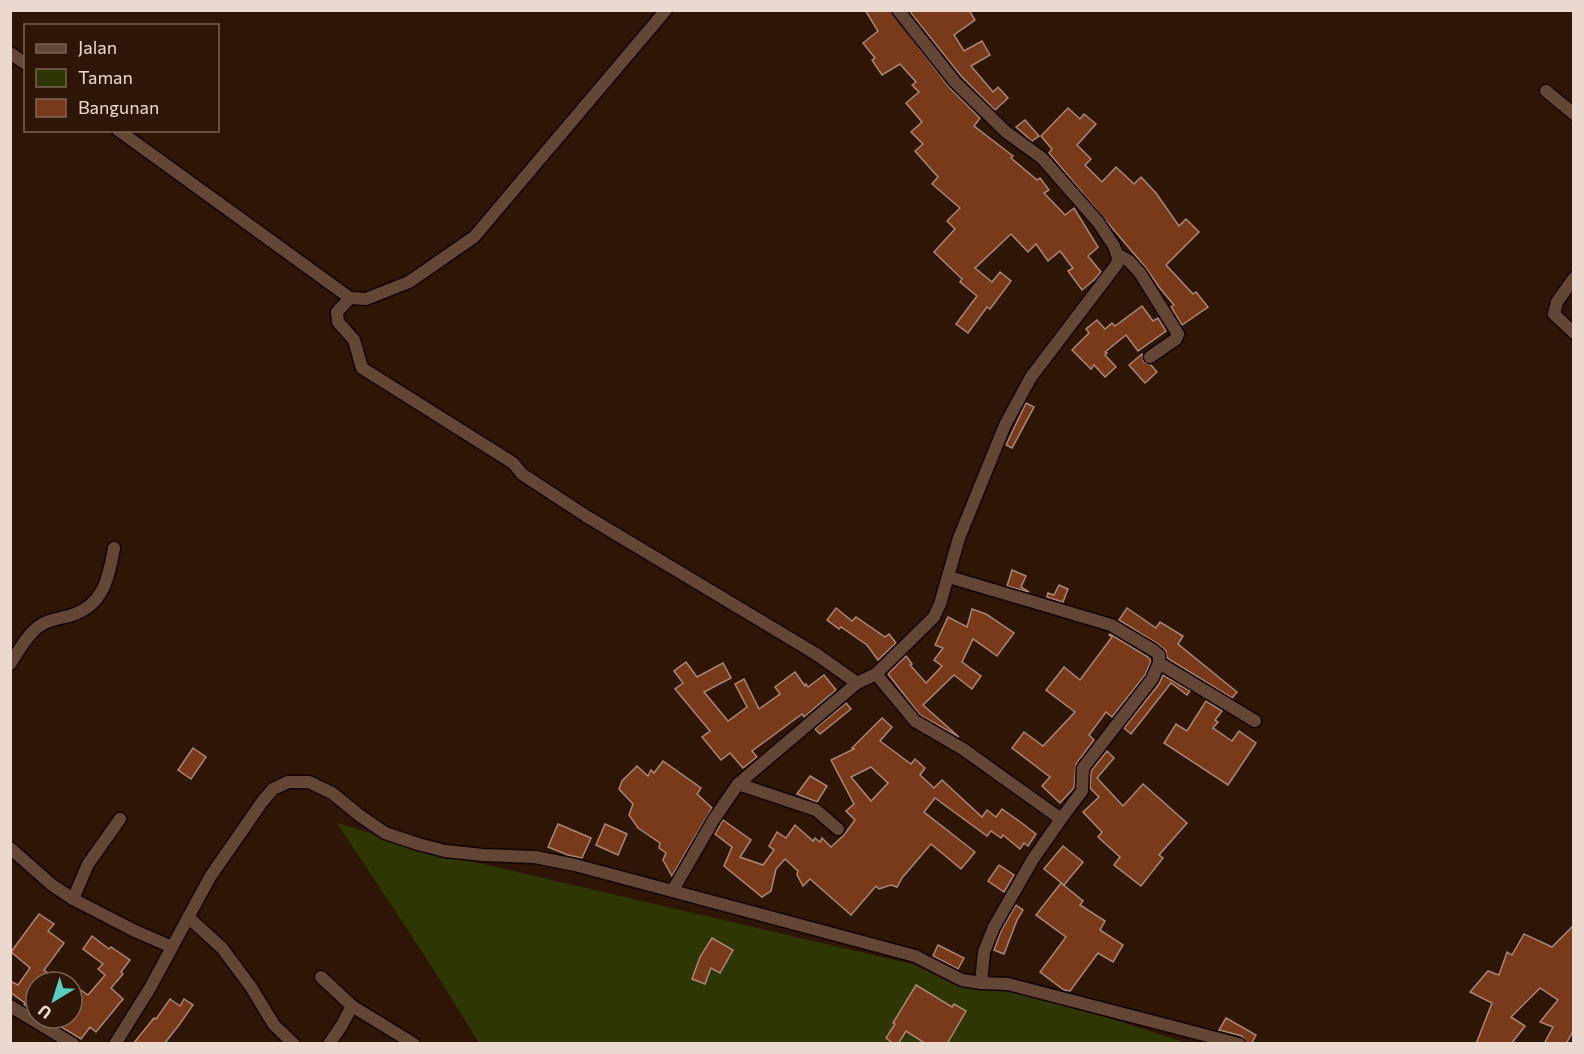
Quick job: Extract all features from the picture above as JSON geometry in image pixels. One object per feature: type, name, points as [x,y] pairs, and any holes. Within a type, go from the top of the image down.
[{"type":"street","points":[[121,132],[350,298],[366,298],[409,282],[474,237],[666,10]]},
{"type":"street","points":[[673,890],[714,819],[738,784],[857,683],[876,674],[934,617],[949,576],[959,538],[1005,425],[1031,377],[1117,264],[1114,246],[1098,222],[1051,168],[1033,151],[1006,132],[955,82],[898,10]]},
{"type":"street","points":[[10,53],[24,63]]},
{"type":"street","points":[[1546,91],[1574,114]]},
{"type":"street","points":[[1117,254],[1129,261],[1140,273],[1178,333],[1176,339],[1150,357]]},
{"type":"street","points":[[1574,278],[1557,303],[1554,314],[1574,333]]},
{"type":"street","points":[[350,298],[337,312],[338,322],[354,340],[362,368],[513,463],[522,474],[586,516],[816,654],[857,683]]},
{"type":"street","points":[[10,664],[30,633],[37,627],[54,618],[82,611],[100,594],[108,580],[114,548]]},
{"type":"street","points":[[949,576],[1111,625],[1153,650],[1159,656],[1160,663],[1152,680],[1083,768],[1082,791],[1033,859],[994,927],[984,952],[981,983]]},
{"type":"street","points":[[1160,663],[1255,721]]},
{"type":"street","points":[[876,674],[915,721],[963,749],[1061,819]]},
{"type":"street","points":[[115,1044],[150,988],[210,877],[262,802],[273,789],[288,782],[309,782],[325,789],[385,833],[418,844],[445,851],[535,857],[673,890],[915,956],[952,976],[981,983],[1008,984],[1239,1044]]},
{"type":"street","points":[[738,784],[816,810],[838,828]]},
{"type":"street","points":[[73,899],[88,864],[120,819]]},
{"type":"street","points":[[10,848],[52,885],[73,899],[172,947]]},
{"type":"street","points":[[188,917],[222,948],[251,987],[274,1025],[279,1039],[294,1044]]},
{"type":"street","points":[[321,977],[352,1006],[414,1044]]},
{"type":"street","points":[[10,1006],[73,1044]]},
{"type":"street","points":[[329,1044],[352,1006]]},
{"type":"green space","points":[[337,823],[440,854],[1015,988],[1187,1043],[479,1043]]},
{"type":"building","points":[[865,10],[890,10],[949,87],[980,118],[974,126],[1013,156],[1011,158],[1037,180],[1040,178],[1049,190],[1044,193],[1065,215],[1074,208],[1098,247],[1088,256],[1101,272],[1082,290],[1068,271],[1073,268],[1060,251],[1048,261],[1036,244],[1028,252],[1011,234],[975,268],[992,282],[1000,272],[1011,281],[990,309],[987,307],[968,333],[956,324],[977,296],[960,282],[962,279],[934,252],[955,229],[947,221],[960,208],[932,184],[938,177],[915,151],[923,144],[911,132],[922,122],[906,103],[919,92],[912,85],[916,82],[900,64],[882,75],[872,60],[875,58],[863,43],[878,31]]},
{"type":"building","points":[[912,10],[969,10],[975,20],[954,35],[964,51],[982,41],[990,55],[971,66],[993,92],[998,87],[1008,98],[995,110],[961,76],[910,12]]},
{"type":"building","points":[[1068,108],[1080,119],[1084,114],[1096,124],[1077,145],[1091,159],[1085,165],[1102,182],[1116,167],[1134,184],[1141,177],[1156,193],[1179,226],[1186,219],[1199,232],[1166,265],[1193,294],[1196,292],[1208,307],[1182,325],[1171,307],[1174,305],[1146,268],[1049,153],[1052,149],[1041,136]]},
{"type":"building","points":[[1025,120],[1039,136],[1032,141],[1016,127]]},
{"type":"building","points":[[1142,306],[1153,321],[1158,318],[1166,331],[1138,351],[1126,335],[1105,352],[1116,367],[1105,377],[1094,365],[1091,369],[1072,350],[1089,333],[1086,329],[1097,320],[1105,329],[1112,323],[1115,326]]},
{"type":"building","points":[[1142,354],[1144,362],[1151,365],[1157,372],[1145,383],[1129,365]]},
{"type":"building","points":[[1026,403],[1034,407],[1012,448],[1006,445]]},
{"type":"building","points":[[1012,570],[1026,576],[1021,587],[1029,592],[1007,586]]},
{"type":"building","points":[[1059,585],[1068,589],[1063,602],[1047,597],[1048,593],[1054,595]]},
{"type":"building","points":[[836,608],[852,621],[856,617],[885,637],[889,634],[896,643],[878,660],[867,645],[827,620]]},
{"type":"building","points":[[1127,608],[1156,628],[1160,622],[1183,636],[1178,644],[1237,692],[1232,698],[1167,658],[1166,651],[1158,644],[1119,620]]},
{"type":"building","points":[[972,609],[986,614],[1014,633],[997,656],[973,639],[962,662],[981,676],[972,689],[954,675],[923,705],[959,737],[920,715],[888,674],[906,656],[912,664],[910,665],[926,683],[942,666],[934,660],[943,648],[935,645],[948,617],[967,627]]},
{"type":"building","points":[[1110,634],[1151,661],[1145,675],[1112,717],[1106,712],[1089,735],[1094,740],[1076,764],[1074,788],[1060,803],[1042,786],[1050,777],[1012,748],[1024,732],[1043,746],[1075,712],[1046,690],[1064,667],[1080,680],[1112,637]]},
{"type":"building","points":[[686,662],[697,677],[723,663],[731,678],[704,692],[728,721],[747,707],[735,684],[744,679],[759,709],[780,694],[775,687],[795,672],[808,687],[824,675],[836,690],[804,717],[802,714],[752,751],[757,757],[743,768],[730,753],[721,760],[702,737],[710,731],[675,689],[683,683],[674,671]]},
{"type":"building","points":[[1163,675],[1190,691],[1187,695],[1171,683],[1131,734],[1124,728],[1159,684]]},
{"type":"building","points":[[1206,701],[1222,711],[1215,720],[1218,722],[1213,728],[1232,741],[1239,731],[1256,743],[1228,785],[1164,743],[1176,724],[1187,731]]},
{"type":"building","points":[[846,703],[851,709],[820,734],[815,729]]},
{"type":"building","points":[[882,718],[892,727],[880,741],[911,764],[915,759],[925,768],[920,775],[934,788],[942,780],[982,817],[987,810],[996,817],[1002,809],[1036,834],[1028,846],[1024,843],[1020,849],[1003,835],[1001,838],[991,831],[987,836],[935,798],[924,812],[975,852],[961,869],[931,844],[897,887],[891,885],[879,889],[876,886],[851,915],[810,879],[803,886],[797,875],[798,871],[785,859],[776,869],[771,891],[762,897],[724,866],[732,847],[715,834],[723,820],[751,840],[740,857],[763,865],[774,850],[769,846],[777,832],[786,838],[795,825],[813,841],[815,838],[820,842],[822,838],[831,847],[855,820],[846,811],[854,804],[831,760],[854,749],[852,748]],"holes":[[[871,767],[888,783],[871,801],[851,777]]]},
{"type":"building","points":[[193,748],[206,757],[191,779],[178,770]]},
{"type":"building","points":[[1107,751],[1114,758],[1097,778],[1123,806],[1143,784],[1187,823],[1159,855],[1163,858],[1141,886],[1114,865],[1120,857],[1098,837],[1102,832],[1083,812],[1099,797],[1090,788],[1091,771]]},
{"type":"building","points":[[663,761],[701,788],[697,794],[712,808],[672,876],[663,860],[666,853],[659,848],[660,843],[638,828],[629,815],[633,804],[619,789],[622,781],[637,766],[648,776],[651,770],[654,773]]},
{"type":"building","points":[[810,776],[827,786],[817,802],[797,794]]},
{"type":"building","points":[[558,824],[591,838],[582,858],[548,847]]},
{"type":"building","points":[[605,824],[627,834],[618,855],[596,845]]},
{"type":"building","points":[[1063,846],[1083,862],[1064,885],[1044,869]]},
{"type":"building","points":[[999,865],[1014,875],[1004,892],[988,881]]},
{"type":"building","points":[[1061,883],[1083,901],[1080,905],[1105,921],[1100,930],[1123,945],[1113,962],[1098,953],[1070,991],[1064,990],[1040,972],[1066,937],[1036,915]]},
{"type":"building","points":[[1016,905],[1023,910],[1004,954],[994,950],[1001,931]]},
{"type":"building","points":[[39,914],[54,924],[48,931],[64,943],[44,970],[29,970],[30,968],[11,952]]},
{"type":"building","points":[[1574,925],[1574,1029],[1566,1044],[1544,1044],[1553,1027],[1540,1022],[1558,1000],[1540,988],[1511,1017],[1525,1026],[1511,1044],[1476,1044],[1492,1003],[1470,992],[1488,971],[1499,975],[1507,952],[1512,955],[1524,934],[1552,947]]},
{"type":"building","points":[[92,936],[109,949],[111,947],[130,960],[121,972],[123,974],[111,988],[123,999],[96,1032],[90,1027],[81,1039],[66,1030],[84,1030],[84,992],[88,995],[105,975],[98,969],[103,964],[83,949]]},
{"type":"building","points":[[712,938],[733,950],[720,973],[711,968],[705,984],[692,979],[700,957]]},
{"type":"building","points":[[938,945],[964,958],[958,969],[933,956]]},
{"type":"building","points":[[24,976],[24,1002],[10,992],[10,981],[18,985]]},
{"type":"building","points":[[916,985],[952,1007],[954,1004],[966,1011],[947,1044],[926,1044],[906,1031],[898,1044],[886,1038]]},
{"type":"building","points":[[170,999],[180,1006],[184,999],[193,1005],[164,1044],[133,1044],[154,1018],[156,1019]]},
{"type":"building","points":[[1226,1018],[1256,1035],[1251,1044],[1247,1044],[1242,1036],[1219,1030]]}]
